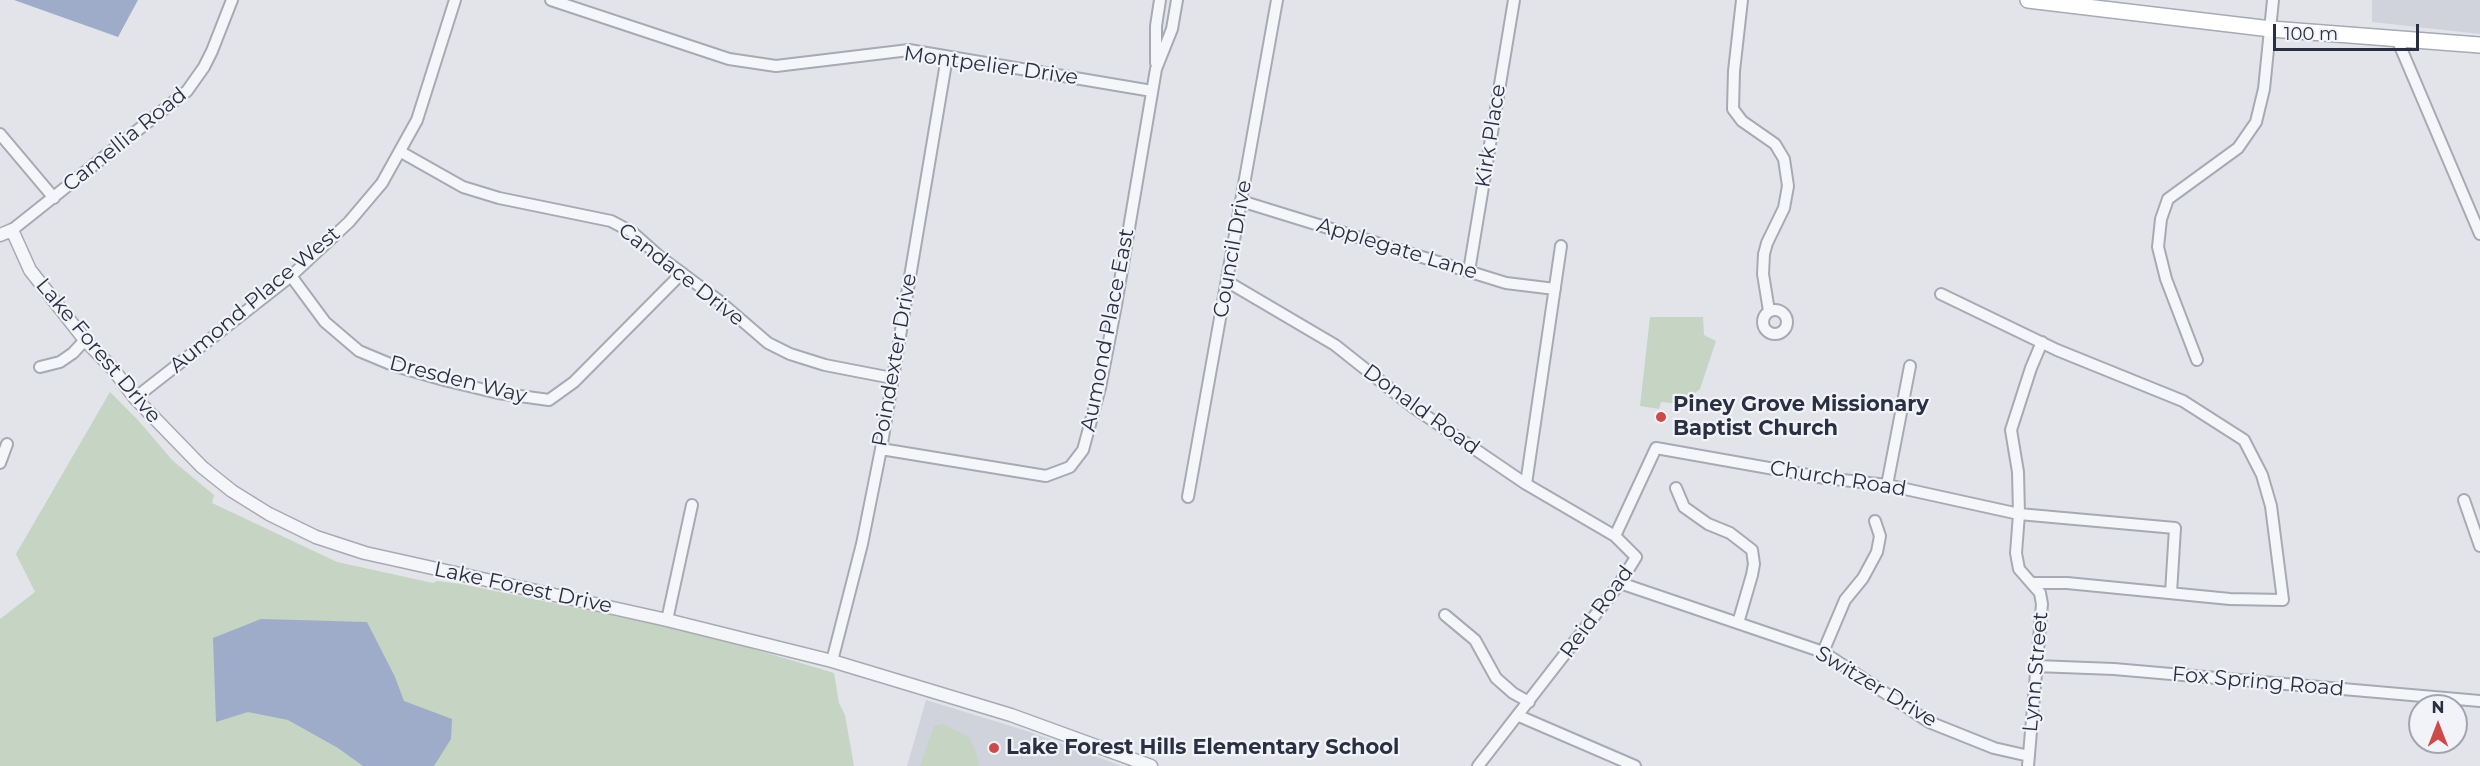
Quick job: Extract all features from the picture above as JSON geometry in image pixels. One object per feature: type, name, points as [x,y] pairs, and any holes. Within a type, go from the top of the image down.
[{"type":"main road","points":[[2028,0],[2271,29],[2480,45]]},
{"type":"street","name":"Camellia Road","points":[[6,232],[54,198],[187,91],[212,51],[232,0]]},
{"type":"street","name":"Aumond Place West","points":[[135,398],[291,276],[349,222],[382,183],[417,120],[455,0]]},
{"type":"street","name":"Montpelier Drive","points":[[552,0],[729,59],[777,66],[909,50],[1152,91]]},
{"type":"street","name":"Aumond Place East","points":[[881,449],[1046,476],[1070,467],[1083,450],[1100,388],[1116,305],[1156,69],[1156,26],[1160,0]]},
{"type":"street","name":"Aumond Place East","points":[[1156,69],[1172,29],[1177,0]]},
{"type":"street","name":"Council Drive","points":[[1188,497],[1277,0]]},
{"type":"street","name":"Kirk Place","points":[[1469,272],[1514,0]]},
{"type":"street","points":[[1742,0],[1734,71],[1733,109],[1742,121],[1775,144],[1784,159],[1788,179],[1784,208],[1764,254],[1763,274],[1769,311]]},
{"type":"street","points":[[2197,360],[2166,279],[2158,248],[2161,219],[2168,199],[2238,148],[2256,122],[2264,89],[2273,0]]},
{"type":"street","points":[[2397,39],[2480,234]]},
{"type":"street","name":"Poindexter Drive","points":[[832,662],[862,544],[881,449],[947,57]]},
{"type":"street","points":[[0,134],[54,198]]},
{"type":"street","name":"Candace Drive","points":[[401,152],[463,187],[499,198],[611,221],[632,232],[768,343],[790,354],[825,365],[892,378]]},
{"type":"street","name":"Applegate Lane","points":[[1241,201],[1506,283],[1554,289]]},
{"type":"street","name":"Lake Forest Drive","points":[[6,232],[30,270],[85,340],[113,369],[135,398],[202,467],[232,491],[269,514],[316,537],[365,553],[667,620],[832,662],[1032,722],[1151,766]]},
{"type":"street","points":[[1526,484],[1561,246]]},
{"type":"street","name":"Dresden Way","points":[[291,276],[324,322],[359,351],[395,366],[444,380],[498,393],[549,400],[574,382],[682,273]]},
{"type":"street","name":"Donald Road","points":[[1228,282],[1335,345],[1413,407],[1526,484],[1615,536]]},
{"type":"street","points":[[1941,294],[2042,342],[2183,401],[2244,440],[2262,475],[2271,506],[2283,600],[2230,599],[2067,583],[2032,583]]},
{"type":"street","points":[[40,367],[60,362],[73,353],[85,340]]},
{"type":"street","name":"Lynn Street","points":[[2028,761],[2042,604],[2040,593],[2025,578],[2018,561],[2018,472],[2012,430],[2031,368],[2042,342]]},
{"type":"street","points":[[1887,485],[1910,366]]},
{"type":"street","points":[[0,463],[7,444]]},
{"type":"street","name":"Church Road","points":[[1656,448],[1825,478],[1887,485],[2019,514],[2175,528],[2171,593]]},
{"type":"street","name":"Reid Road","points":[[1478,766],[1620,583],[1636,557],[1615,536],[1656,448]]},
{"type":"street","points":[[1676,488],[1684,507],[1708,524],[1730,533],[1752,550],[1754,564],[1752,575],[1738,623]]},
{"type":"street","points":[[2464,500],[2480,546]]},
{"type":"street","points":[[667,620],[692,505]]},
{"type":"street","points":[[1823,652],[1845,600],[1863,578],[1876,552],[1880,536],[1875,521]]},
{"type":"street","name":"Switzer Drive","points":[[1620,583],[1823,652],[1929,722],[2028,761]]},
{"type":"street","points":[[1445,615],[1475,640],[1496,678],[1513,693],[1529,702]]},
{"type":"street","name":"Fox Spring Road","points":[[2036,666],[2114,669],[2480,701]]},
{"type":"street","points":[[1519,716],[1635,766]]},
{"type":"shaded area","points":[[2372,0],[2480,0],[2480,34],[2372,22]]},
{"type":"shaded area","name":"Lake Forest Hills Elementary School","points":[[926,700],[1027,731],[1122,766],[907,766]]},
{"type":"green space","points":[[1650,317],[1703,317],[1704,335],[1716,341],[1700,389],[1680,404],[1661,402],[1659,409],[1640,406]]},
{"type":"green space","points":[[110,392],[173,461],[214,495],[212,503],[337,562],[433,583],[437,581],[461,584],[707,635],[834,673],[839,703],[845,715],[854,766],[0,766],[0,619],[35,592],[16,554]]},
{"type":"green space","points":[[943,724],[969,737],[979,766],[920,766],[934,726]]},
{"type":"water","points":[[14,0],[138,0],[118,37]]},
{"type":"water","points":[[261,619],[367,622],[395,677],[404,701],[452,719],[451,739],[434,766],[363,766],[338,748],[288,720],[248,712],[216,722],[213,638]]},
{"type":"place","name":"Piney Grove Missionary Baptist Church","points":[[1661,417]]},
{"type":"place","name":"Lake Forest Hills Elementary School","points":[[994,748]]}]
